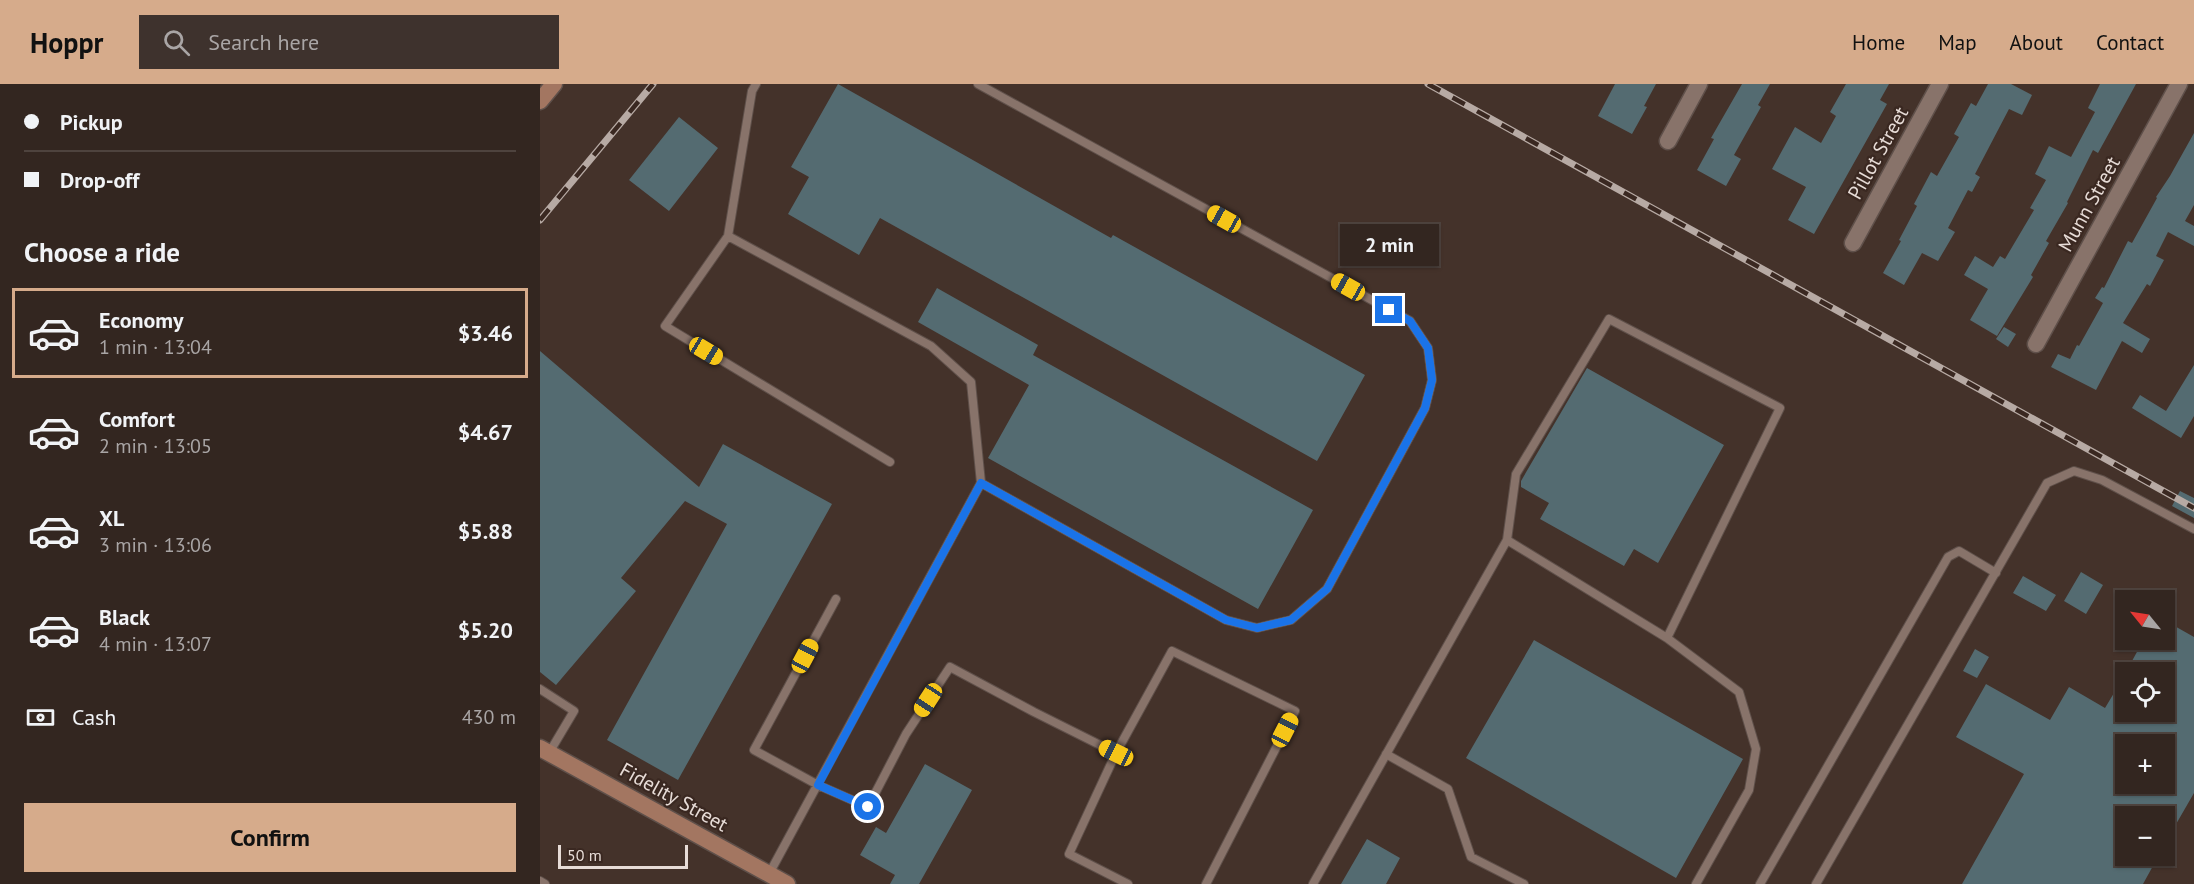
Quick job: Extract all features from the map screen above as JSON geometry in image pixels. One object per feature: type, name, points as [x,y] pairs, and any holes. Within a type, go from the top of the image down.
[{"type":"main road","points":[[540,101],[555,84]]},
{"type":"main road","name":"Fidelity Street","points":[[545,750],[780,881]]},
{"type":"street","points":[[1668,141],[1699,84]]},
{"type":"street","name":"Pillot Street","points":[[1852,243],[1940,84]]},
{"type":"street","name":"Munn Street","points":[[2036,344],[2179,84]]},
{"type":"lane","points":[[756,84],[752,92],[728,236],[665,326],[890,462]]},
{"type":"lane","points":[[978,84],[1410,321],[1428,348],[1432,380],[1425,408],[1327,589],[1291,620],[1257,628],[1226,620],[981,483]]},
{"type":"lane","points":[[728,236],[931,346],[971,381],[981,483],[818,785],[780,881]]},
{"type":"lane","points":[[1313,884],[1507,540],[1516,474],[1609,319],[1780,408],[1667,638]]},
{"type":"lane","points":[[1816,884],[2047,483],[2074,471],[2102,480],[2194,529]]},
{"type":"lane","points":[[1507,540],[1667,638],[1739,692],[1756,749],[1749,790],[1696,884]]},
{"type":"lane","points":[[1760,884],[1948,557],[1959,551],[1996,573]]},
{"type":"lane","points":[[836,599],[754,750],[818,785],[868,807],[906,734],[950,667],[1116,753]]},
{"type":"lane","points":[[1128,884],[1069,854],[1116,753],[1172,651],[1294,711],[1206,884]]},
{"type":"lane","points":[[540,689],[574,711],[545,750]]},
{"type":"lane","points":[[1386,754],[1448,789],[1471,856],[1524,884]]},
{"type":"lane","points":[[540,881],[545,884]]},
{"type":"building","points":[[838,84],[1111,238],[1113,235],[1365,375],[1317,461],[880,218],[859,255],[788,214],[809,177],[791,167]]},
{"type":"building","points":[[1615,84],[1656,84],[1644,106],[1647,107],[1632,134],[1598,116]]},
{"type":"building","points":[[1742,84],[1770,84],[1758,105],[1761,107],[1734,155],[1741,159],[1726,186],[1697,170],[1714,139],[1711,138]]},
{"type":"building","points":[[1846,84],[1889,84],[1880,100],[1887,104],[1814,234],[1788,220],[1806,187],[1772,169],[1795,127],[1821,143],[1836,116],[1830,112]]},
{"type":"building","points":[[1988,84],[2011,84],[2032,95],[2022,115],[2009,109],[1975,174],[1980,177],[1972,192],[1968,190],[1948,228],[1955,232],[1938,261],[1922,253],[1904,285],[1883,273],[1901,241],[1899,240],[1917,206],[1914,204],[1931,172],[1937,176],[1959,137],[1954,134],[1971,103],[1976,106]]},
{"type":"building","points":[[2100,84],[2136,84],[2098,153],[2093,150],[2068,203],[2046,241],[2049,243],[2031,275],[2033,277],[1997,336],[1970,320],[1988,289],[1964,275],[1975,256],[1993,267],[2000,256],[2005,259],[2034,210],[2030,208],[2046,180],[2035,174],[2049,146],[2071,157],[2095,112],[2088,108]]},
{"type":"building","points":[[679,117],[718,148],[669,211],[629,180]]},
{"type":"building","points":[[2194,133],[2194,205],[2185,221],[2194,226],[2194,246],[2168,232],[2156,256],[2164,260],[2150,286],[2147,284],[2123,323],[2150,339],[2142,353],[2122,341],[2096,390],[2051,367],[2058,354],[2070,359],[2077,345],[2079,346],[2103,303],[2095,298],[2102,287],[2104,288],[2128,241],[2132,243]]},
{"type":"building","points":[[937,288],[1038,345],[1033,355],[1313,510],[1258,609],[988,458],[1029,385],[918,322]]},
{"type":"building","points":[[2004,327],[2016,334],[2008,347],[1996,339]]},
{"type":"building","points":[[540,351],[699,487],[723,444],[832,504],[678,780],[607,740],[727,524],[685,501],[621,578],[636,591],[556,685],[540,672]]},
{"type":"building","points":[[2194,365],[2194,416],[2181,438],[2132,408],[2140,395],[2166,411]]},
{"type":"building","points":[[1587,368],[1724,445],[1658,563],[1634,549],[1624,566],[1540,519],[1549,503],[1521,487],[1521,481]]},
{"type":"building","points":[[2180,491],[2194,498],[2194,518],[2172,506]]},
{"type":"building","points":[[2081,572],[2103,585],[2086,614],[2064,601]]},
{"type":"building","points":[[2023,576],[2056,595],[2046,611],[2013,593]]},
{"type":"building","points":[[2175,626],[2194,637],[2194,793],[2175,826],[2175,806],[2115,806],[2115,866],[2153,866],[2143,884],[1962,884],[2024,774],[1956,737],[1986,684],[2050,720],[2069,687],[2105,708],[2115,691],[2115,722],[2175,722],[2175,662],[2131,662],[2138,650],[2175,650]]},
{"type":"building","points":[[1534,640],[1743,759],[1676,878],[1466,758]]},
{"type":"building","points":[[1975,649],[1989,657],[1977,678],[1963,671]]},
{"type":"building","points":[[925,764],[972,790],[919,884],[890,884],[895,875],[860,855],[876,827],[886,833]]},
{"type":"building","points":[[1367,839],[1400,858],[1386,884],[1341,884]]},
{"type":"railway","points":[[540,220],[653,84]]},
{"type":"railway","points":[[1428,84],[2194,508]]},
{"type":"route","points":[[868,807],[818,785],[981,483],[1226,620],[1257,628],[1291,620],[1327,589],[1425,408],[1432,380],[1428,348],[1410,321],[1389,310]]}]
